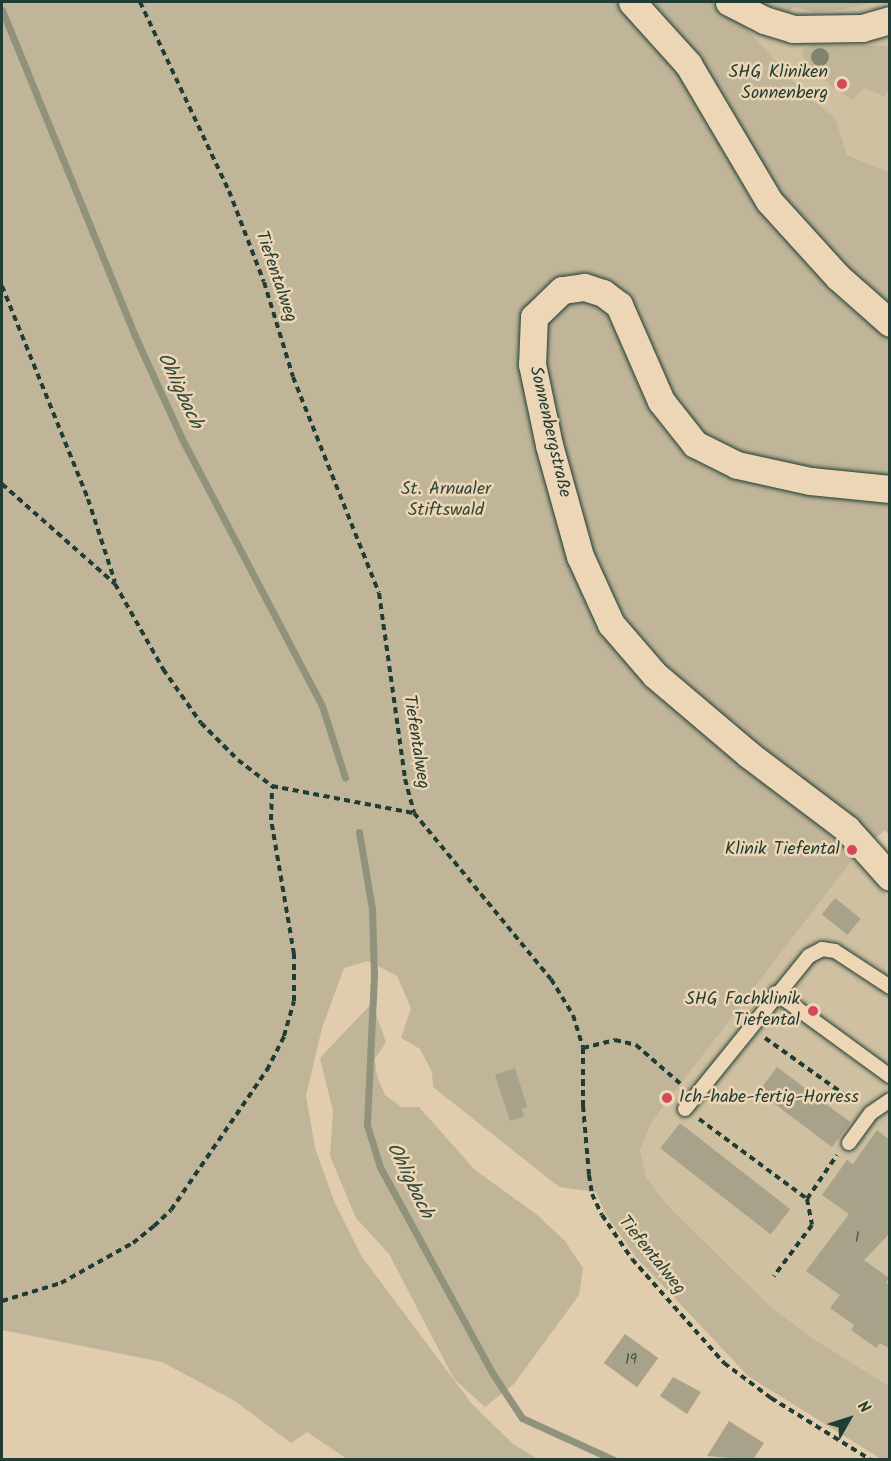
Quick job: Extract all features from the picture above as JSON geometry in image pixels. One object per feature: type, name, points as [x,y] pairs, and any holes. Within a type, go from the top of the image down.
[{"type":"street","points":[[632,2],[688,64],[770,201],[838,277],[890,323]]},
{"type":"street","points":[[729,2],[764,20],[793,29],[883,26]]},
{"type":"street","name":"Sonnenbergstraße","points":[[890,489],[810,481],[737,465],[695,444],[661,401],[619,305],[603,293],[584,287],[562,290],[534,317],[531,363],[549,445],[580,556],[612,624],[655,675],[748,754],[840,822],[890,877]]},
{"type":"lane","points":[[685,1109],[800,964],[822,949],[846,956],[890,987]]},
{"type":"lane","points":[[776,993],[890,1076]]},
{"type":"lane","points":[[849,1143],[871,1113],[890,1100]]},
{"type":"path","name":"Tiefentalweg","points":[[140,2],[229,191],[264,282],[293,377],[379,593],[405,779],[414,813],[551,979],[573,1015],[583,1048],[583,1106],[592,1194],[632,1260],[724,1363],[764,1393],[871,1460]]},
{"type":"path","points":[[2,286],[88,499],[115,584],[163,669],[201,723],[238,760],[272,786],[414,813]]},
{"type":"path","points":[[2,484],[115,584]]},
{"type":"path","points":[[2,1301],[61,1283],[134,1243],[154,1226],[171,1210],[267,1070],[284,1036],[294,1000],[294,954],[271,820],[272,786]]},
{"type":"path","points":[[749,1027],[871,1113]]},
{"type":"path","points":[[583,1048],[615,1040],[636,1045],[695,1097]]},
{"type":"path","points":[[685,1109],[807,1199],[812,1225],[774,1276]]},
{"type":"path","points":[[807,1199],[830,1165]]},
{"type":"shaded area","name":"SHG Kliniken Sonnenberg","points":[[710,2],[758,2],[790,13],[792,7],[815,12],[845,10],[873,2],[889,2],[889,172],[847,155],[836,119],[805,94],[746,27]]},
{"type":"shaded area","name":"SHG Fachklinik Tiefental","points":[[855,856],[889,899],[889,1386],[812,1338],[769,1305],[670,1208],[646,1177],[640,1150],[651,1123]]},
{"type":"green space","name":"St. Arnualer Stiftswald","points":[[2,2],[710,2],[746,27],[805,94],[836,119],[847,155],[889,172],[889,835],[885,830],[855,856],[651,1123],[640,1150],[646,1177],[670,1208],[769,1305],[812,1338],[889,1386],[889,1459],[881,1459],[748,1376],[636,1257],[605,1213],[596,1192],[559,1187],[433,1087],[432,1072],[420,1049],[401,1038],[411,1008],[397,976],[368,961],[344,968],[322,1028],[306,1096],[315,1148],[334,1201],[362,1257],[472,1404],[513,1444],[538,1459],[347,1459],[307,1432],[291,1443],[235,1401],[162,1362],[2,1330]]},
{"type":"green space","points":[[758,2],[873,2],[845,10],[815,12],[792,7],[790,13]]},
{"type":"green space","points":[[812,44],[889,46],[889,86],[885,97],[865,88],[852,100],[830,85],[803,58],[803,50]]},
{"type":"green space","points":[[372,1003],[386,1042],[375,1059],[377,1076],[385,1095],[401,1107],[419,1107],[475,1170],[536,1214],[565,1241],[583,1268],[579,1295],[514,1384],[485,1407],[454,1379],[389,1254],[356,1218],[330,1156],[333,1111],[320,1058]]},
{"type":"building","points":[[835,898],[861,919],[847,935],[822,914]]},
{"type":"building","points":[[777,1067],[850,1122],[832,1147],[758,1092]]},
{"type":"building","points":[[515,1068],[527,1107],[522,1109],[524,1116],[510,1121],[495,1075]]},
{"type":"building","points":[[680,1123],[790,1209],[771,1234],[660,1148]]},
{"type":"building","points":[[877,1130],[890,1140],[890,1233],[864,1260],[889,1278],[886,1283],[890,1285],[890,1349],[880,1343],[876,1348],[851,1330],[854,1325],[830,1308],[840,1295],[806,1271],[849,1214],[822,1195],[847,1160],[853,1164]]},
{"type":"building","points":[[625,1334],[658,1358],[637,1387],[604,1363]]},
{"type":"building","points":[[673,1377],[701,1392],[687,1414],[660,1396]]},
{"type":"building","points":[[729,1421],[764,1443],[753,1460],[707,1456]]},
{"type":"waterway","name":"Ohligbach","points":[[2,10],[134,334],[182,439],[322,706],[345,777]]},
{"type":"waterway","name":"Ohligbach","points":[[359,832],[372,909],[374,975],[367,1125],[380,1167],[491,1371],[522,1418],[614,1460]]},
{"type":"place","name":"SHG Kliniken Sonnenberg","points":[[842,84]]},
{"type":"place","name":"Klinik Tiefental","points":[[852,850]]},
{"type":"place","name":"SHG Fachklinik Tiefental","points":[[813,1011]]},
{"type":"place","name":"Ich-habe-fertig-Horress","points":[[667,1098]]}]
